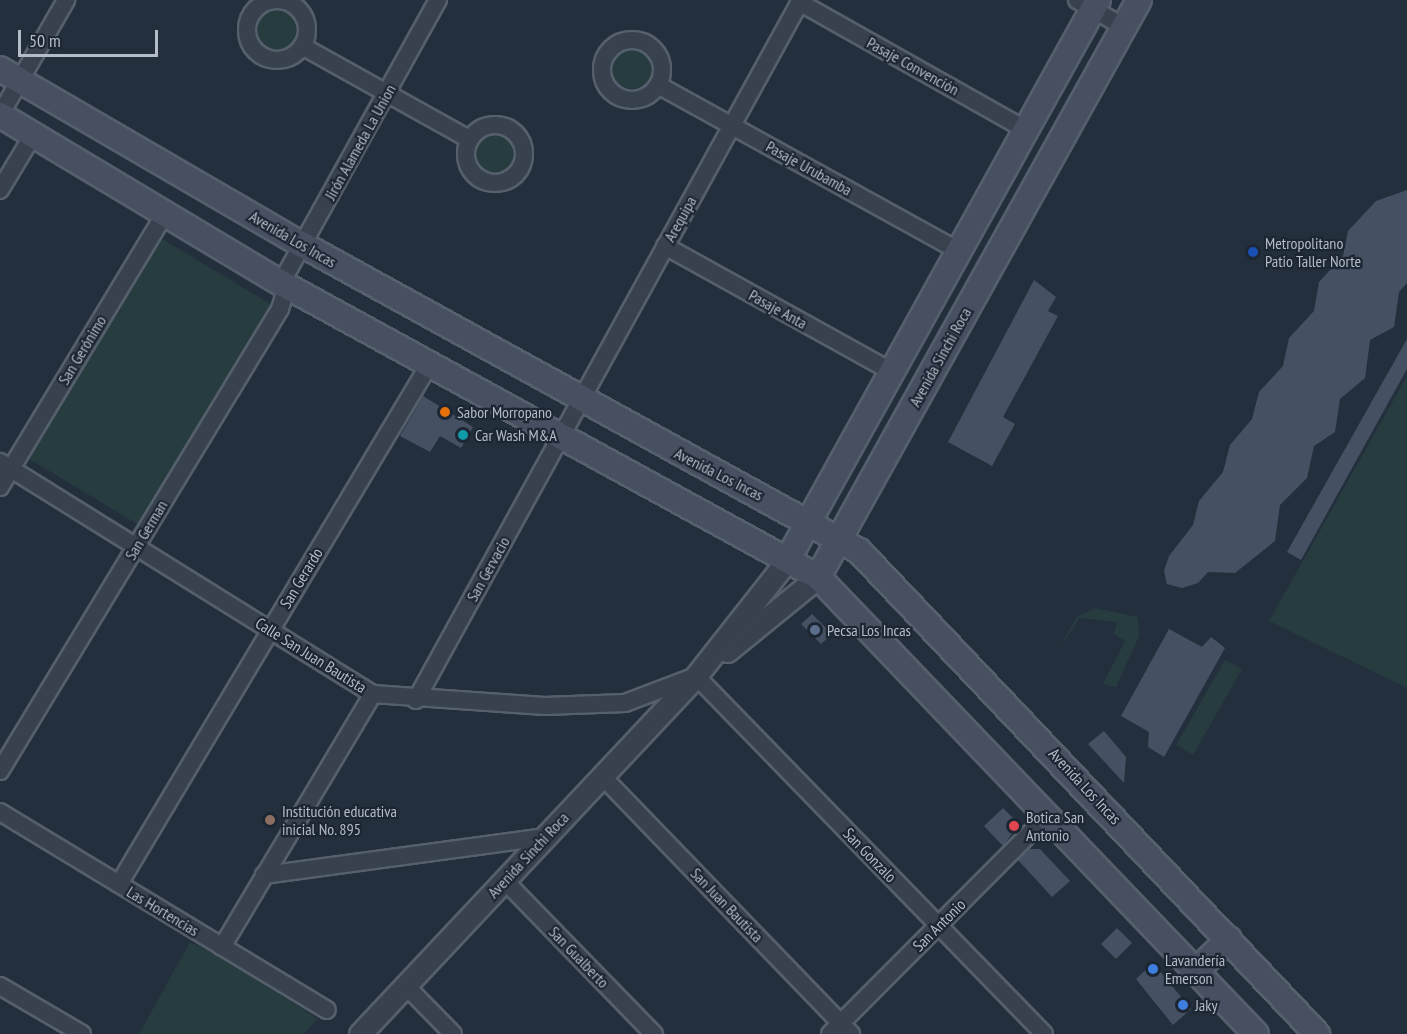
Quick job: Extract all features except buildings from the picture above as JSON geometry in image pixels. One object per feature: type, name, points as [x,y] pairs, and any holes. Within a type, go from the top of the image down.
[{"type":"main road","name":"Avenida Sinchi Roca","points":[[818,577],[1139,0]]},
{"type":"main road","name":"Avenida Sinchi Roca","points":[[788,559],[1026,130],[1089,3]]},
{"type":"main road","name":"Avenida Los Incas","points":[[10,75],[303,245],[581,400],[840,538],[859,551],[1317,1034]]},
{"type":"main road","points":[[0,115],[284,285],[560,438],[818,577],[1198,969],[1257,1034]]},
{"type":"main road","points":[[1198,969],[1229,939]]},
{"type":"street","points":[[0,115],[10,75],[66,0]]},
{"type":"street","name":"Jirón Alameda La Union","points":[[284,285],[303,245],[438,0]]},
{"type":"street","name":"Arequipa","points":[[560,438],[800,1]]},
{"type":"street","name":"Pasaje Convención","points":[[800,1],[1026,130]]},
{"type":"street","points":[[1089,3],[1124,27]]},
{"type":"street","points":[[302,46],[469,139]]},
{"type":"street","name":"Pasaje Urubamba","points":[[658,85],[959,251]]},
{"type":"street","points":[[0,190],[33,135]]},
{"type":"street","name":"San Gerónimo","points":[[0,487],[6,465],[165,214]]},
{"type":"street","name":"Pasaje Anta","points":[[665,246],[892,372]]},
{"type":"street","name":"San German","points":[[0,771],[280,309],[284,285]]},
{"type":"street","name":"San Gerardo","points":[[119,884],[429,365]]},
{"type":"street","name":"San Gervacio","points":[[416,700],[560,438]]},
{"type":"street","name":"Calle San Juan Bautista","points":[[6,465],[374,694],[416,700],[544,706],[625,702],[696,676]]},
{"type":"street","name":"Avenida Sinchi Roca","points":[[360,1034],[696,676],[788,559]]},
{"type":"street","name":"Avenida Sinchi Roca","points":[[696,676],[818,577]]},
{"type":"street","name":"San Gonzalo","points":[[696,676],[1044,1034]]},
{"type":"street","points":[[222,946],[374,694]]},
{"type":"street","name":"San Juan Bautista","points":[[602,776],[840,1030]]},
{"type":"street","name":"Las Hortencias","points":[[0,812],[327,1010]]},
{"type":"street","name":"San Antonio","points":[[840,1030],[1048,814]]},
{"type":"street","points":[[264,875],[545,837]]},
{"type":"street","name":"San Gualberto","points":[[504,880],[654,1034]]},
{"type":"street","points":[[0,986],[82,1034]]},
{"type":"street","points":[[406,986],[453,1034]]},
{"type":"green space","points":[[276,7],[293,14],[300,31],[293,48],[276,55],[259,48],[252,31],[259,14]]},
{"type":"green space","points":[[632,45],[641,47],[652,56],[657,70],[655,79],[646,90],[632,95],[623,93],[612,84],[607,70],[609,61],[618,50]]},
{"type":"green space","points":[[494,132],[510,139],[517,155],[510,171],[494,178],[478,171],[471,155],[478,139]]},
{"type":"green space","points":[[159,237],[272,305],[139,525],[26,457]]},
{"type":"green space","points":[[1407,376],[1407,688],[1269,621]]},
{"type":"green space","points":[[1095,608],[1138,617],[1139,636],[1116,687],[1103,684],[1125,641],[1114,634],[1117,622],[1080,618],[1060,647],[1077,617]]},
{"type":"green space","points":[[1225,660],[1242,669],[1193,755],[1176,745]]},
{"type":"green space","points":[[190,942],[225,959],[318,1019],[304,1034],[139,1034]]},
{"type":"place","name":"Metropolitano Patio Taller Norte","points":[[1253,252]]},
{"type":"place","name":"Sabor Morropano","points":[[445,412]]},
{"type":"place","name":"Car Wash M&A","points":[[463,435]]},
{"type":"place","name":"Pecsa Los Incas","points":[[815,630]]},
{"type":"place","name":"Institución educativa inicial No. 895","points":[[270,820]]},
{"type":"place","name":"Botica San Antonio","points":[[1014,826]]},
{"type":"place","name":"Lavandería Emerson","points":[[1153,969]]},
{"type":"place","name":"Jaky","points":[[1183,1005]]}]
